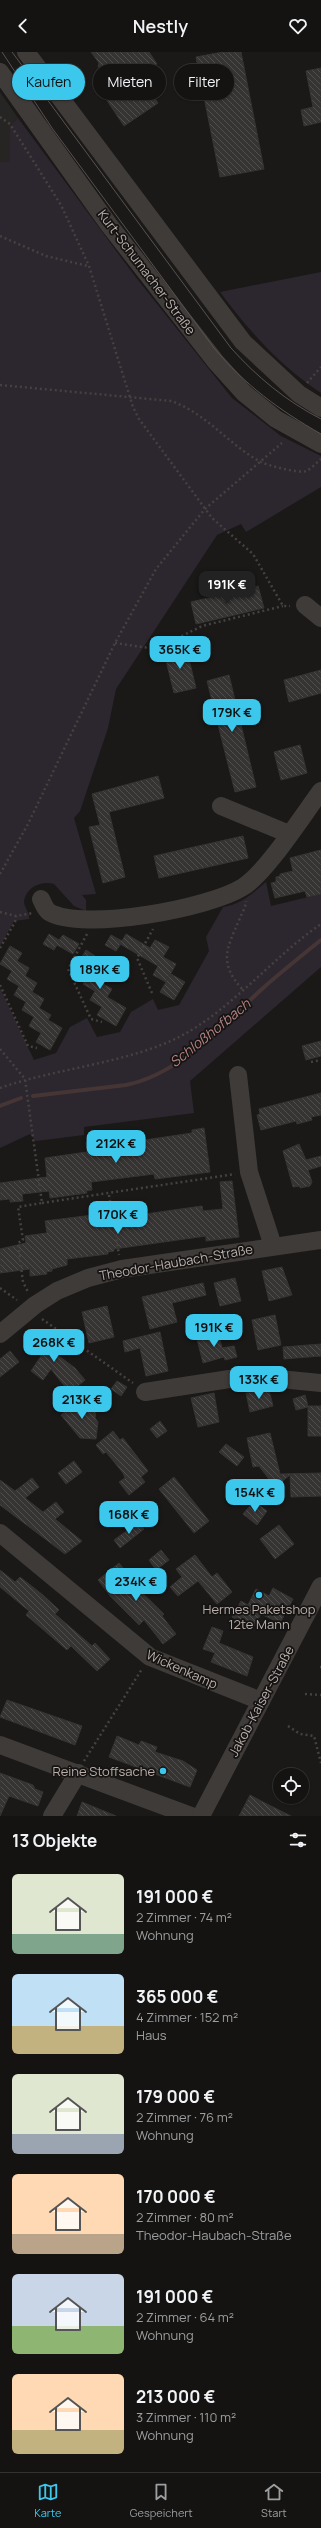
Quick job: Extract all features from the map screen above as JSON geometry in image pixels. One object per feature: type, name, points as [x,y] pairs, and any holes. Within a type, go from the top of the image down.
[{"type":"street","points":[[26,52],[220,314],[248,346],[299,394],[321,408]]},
{"type":"street","name":"Kurt-Schumacher-Straße","points":[[0,72],[109,225],[216,362],[244,393],[276,419],[321,444]]},
{"type":"street","points":[[305,605],[321,618]]},
{"type":"street","points":[[44,905],[62,917],[92,918],[156,914],[219,898],[244,887],[260,872],[321,791]]},
{"type":"street","points":[[221,806],[288,834]]},
{"type":"street","points":[[238,1075],[249,1172],[273,1246]]},
{"type":"street","name":"Theodor-Haubach-Straße","points":[[0,1334],[32,1307],[57,1291],[76,1283],[122,1269],[321,1240]]},
{"type":"street","points":[[145,1392],[249,1376],[321,1383]]},
{"type":"street","name":"Wickenkamp","points":[[0,1533],[150,1656],[260,1701]]},
{"type":"street","name":"Jakob-Kaiser-Straße","points":[[201,1816],[321,1586]]},
{"type":"street","points":[[0,1745],[191,1816]]},
{"type":"street","points":[[52,1816],[78,1773]]},
{"type":"path","points":[[0,117],[10,124],[61,205],[89,266],[131,396],[140,419],[205,509],[222,528],[253,554],[283,606]]},
{"type":"path","points":[[0,236],[46,256],[89,266]]},
{"type":"path","points":[[299,394],[321,366]]},
{"type":"path","points":[[0,385],[152,397],[180,404],[217,428],[260,462],[297,472],[306,471],[321,459]]},
{"type":"path","points":[[0,874],[28,824],[115,642],[156,569],[205,509],[282,443]]},
{"type":"path","points":[[115,642],[156,649],[202,626],[283,606],[305,605]]},
{"type":"path","points":[[242,989],[233,979],[226,965],[226,950],[247,903],[244,887]]},
{"type":"path","points":[[0,912],[16,916],[44,905]]},
{"type":"path","points":[[152,993],[137,958],[157,923],[156,914]]},
{"type":"path","points":[[0,948],[15,922],[16,916]]},
{"type":"path","points":[[92,918],[90,928],[68,969],[90,1019],[102,1022]]},
{"type":"path","points":[[0,1088],[25,1079],[159,1046],[182,1035],[211,1016],[321,924]]},
{"type":"path","points":[[0,985],[28,1046],[37,1048]]},
{"type":"path","points":[[0,1049],[25,1079],[42,1203]]},
{"type":"path","points":[[311,1062],[321,1060]]},
{"type":"path","points":[[32,1307],[23,1282],[18,1243],[23,1240],[18,1207],[109,1195],[164,1184],[249,1172]]},
{"type":"path","points":[[109,1195],[122,1269]]},
{"type":"path","points":[[0,1288],[32,1307],[145,1392]]},
{"type":"path","points":[[78,1773],[150,1656]]},
{"type":"path","points":[[305,1694],[321,1695]]},
{"type":"path","points":[[288,1726],[300,1734],[314,1736],[321,1763]]},
{"type":"shaded area","points":[[0,92],[18,118],[10,126],[10,162],[0,162]]},
{"type":"shaded area","points":[[18,118],[134,275],[232,398],[281,436],[321,456],[321,487],[246,532],[241,524],[217,535],[116,689],[108,728],[80,811],[74,818],[96,894],[82,895],[86,900],[86,911],[74,906],[54,884],[45,883],[31,888],[25,896],[24,901],[29,914],[29,919],[14,921],[0,946],[0,162],[10,162],[10,126]]},
{"type":"shaded area","points":[[321,272],[321,393],[306,383],[266,347],[220,292]]},
{"type":"shaded area","points":[[266,882],[271,906],[321,894],[321,967],[190,1081],[194,1113],[84,1127],[84,1135],[36,1141],[30,1134],[0,1148],[0,988],[34,1060],[56,1053],[70,1027],[87,1018],[97,1037],[120,1032],[131,1012],[153,999],[158,1010],[179,1005],[209,951],[206,937],[223,907],[241,901]]},
{"type":"building","points":[[91,52],[149,52],[157,64],[99,64]]},
{"type":"building","points":[[223,52],[241,52],[264,169],[220,177],[205,100],[234,100],[234,64],[197,64],[196,57]]},
{"type":"building","points":[[321,68],[321,122],[304,126],[301,110],[313,107],[306,71]]},
{"type":"building","points":[[107,100],[156,100],[158,103],[124,126]]},
{"type":"building","points":[[258,586],[264,608],[196,624],[191,602]]},
{"type":"building","points":[[186,647],[196,688],[174,693],[164,652]]},
{"type":"building","points":[[321,670],[321,693],[289,702],[284,680]]},
{"type":"building","points":[[229,675],[256,787],[235,792],[207,681]]},
{"type":"building","points":[[300,745],[307,773],[281,780],[274,752]]},
{"type":"building","points":[[158,776],[164,798],[109,812],[125,877],[103,883],[89,827],[100,825],[92,794]]},
{"type":"building","points":[[243,836],[248,858],[159,878],[154,856]]},
{"type":"building","points":[[321,850],[321,894],[307,897],[305,891],[275,898],[271,883],[276,882],[276,877],[280,876],[280,874],[293,871],[290,858]]},
{"type":"building","points":[[49,934],[59,940],[63,935],[79,944],[73,954],[57,945],[54,950],[43,944]]},
{"type":"building","points":[[126,934],[150,948],[155,940],[169,947],[163,957],[176,964],[166,982],[153,975],[158,966],[120,944],[116,951],[105,945],[111,935],[122,941]]},
{"type":"building","points":[[10,946],[22,953],[17,961],[29,968],[25,976],[37,983],[32,992],[44,999],[39,1008],[51,1015],[48,1020],[62,1028],[50,1050],[36,1042],[41,1033],[29,1026],[34,1017],[22,1010],[26,1002],[14,995],[19,986],[7,979],[12,971],[0,964]]},
{"type":"building","points":[[86,950],[98,958],[93,966],[105,974],[100,982],[112,989],[107,997],[126,1008],[116,1026],[97,1015],[102,1007],[90,1000],[95,991],[83,984],[88,975],[75,968]]},
{"type":"building","points":[[171,974],[185,982],[174,1000],[160,992]]},
{"type":"building","points":[[321,1041],[321,1056],[306,1060],[302,1046]]},
{"type":"building","points":[[321,1093],[321,1115],[311,1117],[312,1120],[297,1124],[296,1121],[261,1130],[257,1115],[260,1114],[259,1109]]},
{"type":"building","points":[[204,1128],[210,1172],[155,1179],[154,1174],[91,1182],[92,1190],[86,1191],[87,1193],[50,1198],[49,1191],[22,1194],[23,1201],[10,1202],[10,1199],[0,1200],[0,1183],[47,1177],[45,1158],[87,1152],[86,1142],[138,1135],[138,1141],[192,1133],[192,1130]]},
{"type":"building","points":[[299,1144],[306,1160],[321,1156],[321,1166],[308,1170],[312,1182],[310,1186],[300,1188],[300,1186],[293,1187],[283,1151]]},
{"type":"building","points":[[232,1181],[239,1237],[206,1241],[206,1236],[114,1249],[114,1251],[108,1252],[108,1254],[67,1259],[67,1265],[52,1269],[52,1271],[46,1272],[47,1274],[30,1276],[30,1269],[0,1273],[0,1249],[26,1243],[25,1236],[47,1233],[45,1221],[109,1213],[110,1219],[202,1206],[203,1211],[223,1209],[220,1182]]},
{"type":"building","points":[[282,1267],[292,1295],[269,1301],[262,1271]]},
{"type":"building","points":[[235,1278],[241,1301],[220,1306],[214,1283]]},
{"type":"building","points":[[203,1283],[206,1295],[172,1303],[177,1322],[150,1329],[142,1297]]},
{"type":"building","points":[[107,1306],[114,1337],[89,1343],[82,1312]]},
{"type":"building","points":[[275,1315],[281,1345],[258,1350],[252,1320]]},
{"type":"building","points":[[50,1330],[57,1339],[47,1347],[75,1368],[85,1380],[70,1393],[51,1369],[43,1380],[31,1371],[41,1356],[25,1335],[27,1333],[38,1340]]},
{"type":"building","points":[[218,1331],[222,1348],[234,1346],[237,1357],[225,1360],[224,1357],[203,1363],[196,1335]]},
{"type":"building","points":[[160,1332],[168,1371],[146,1376],[140,1348],[125,1352],[123,1341]]},
{"type":"building","points":[[321,1344],[321,1356],[284,1359],[283,1347]]},
{"type":"building","points":[[10,1351],[19,1362],[0,1377],[0,1359]]},
{"type":"building","points":[[117,1381],[127,1387],[121,1396],[111,1389]]},
{"type":"building","points":[[266,1388],[266,1391],[269,1390],[273,1406],[250,1412],[246,1393]]},
{"type":"building","points":[[214,1393],[219,1422],[198,1427],[191,1398]]},
{"type":"building","points":[[305,1395],[308,1406],[321,1406],[321,1436],[308,1436],[308,1407],[296,1410],[293,1399]]},
{"type":"building","points":[[79,1399],[96,1411],[95,1418],[98,1422],[96,1439],[80,1438],[61,1415]]},
{"type":"building","points":[[160,1421],[167,1431],[157,1438],[150,1429]]},
{"type":"building","points":[[113,1431],[120,1440],[123,1438],[148,1471],[141,1477],[145,1482],[129,1495],[119,1482],[125,1478],[123,1473],[106,1452],[103,1454],[96,1445]]},
{"type":"building","points":[[270,1433],[280,1474],[321,1473],[321,1496],[291,1497],[290,1475],[275,1487],[259,1466],[253,1467],[247,1438]]},
{"type":"building","points":[[226,1444],[244,1457],[237,1466],[219,1452]]},
{"type":"building","points":[[74,1461],[82,1472],[66,1484],[58,1473]]},
{"type":"building","points":[[174,1477],[209,1521],[194,1533],[159,1489]]},
{"type":"building","points":[[32,1478],[39,1487],[25,1498],[43,1512],[56,1502],[64,1512],[55,1519],[82,1541],[65,1554],[0,1505],[0,1480],[15,1491]]},
{"type":"building","points":[[254,1501],[267,1511],[257,1525],[243,1514]]},
{"type":"building","points":[[139,1522],[144,1529],[120,1548],[114,1540]]},
{"type":"building","points":[[279,1525],[294,1544],[275,1559],[260,1539]]},
{"type":"building","points":[[161,1550],[169,1560],[156,1570],[149,1560]]},
{"type":"building","points":[[195,1555],[212,1577],[217,1573],[232,1592],[217,1604],[198,1581],[178,1596],[170,1587],[182,1577],[176,1569]]},
{"type":"building","points":[[119,1563],[133,1580],[131,1582],[164,1614],[162,1616],[176,1634],[163,1644],[144,1620],[139,1625],[110,1596],[98,1580]]},
{"type":"building","points":[[0,1570],[15,1582],[20,1577],[43,1595],[59,1610],[55,1614],[92,1646],[95,1643],[110,1659],[97,1671],[71,1646],[67,1650],[26,1615],[29,1611],[0,1587]]},
{"type":"building","points":[[273,1588],[293,1599],[280,1623],[261,1614],[253,1628],[232,1617],[241,1601],[248,1605],[256,1589],[269,1596]]},
{"type":"building","points":[[212,1627],[223,1631],[219,1643],[253,1657],[247,1676],[211,1662],[215,1653],[203,1649]]},
{"type":"building","points":[[7,1700],[82,1726],[75,1745],[0,1717]]},
{"type":"building","points":[[117,1736],[139,1745],[141,1741],[157,1747],[155,1752],[183,1761],[197,1770],[190,1787],[109,1757]]},
{"type":"building","points":[[0,1773],[33,1785],[35,1789],[43,1792],[38,1806],[9,1796],[0,1816]]},
{"type":"building","points":[[250,1795],[265,1803],[291,1816],[239,1816]]},
{"type":"building","points":[[82,1802],[116,1816],[77,1816]]},
{"type":"waterway","name":"Schloßhofbach","points":[[33,1096],[126,1085],[146,1079],[165,1070],[200,1046],[269,983],[321,940]]},
{"type":"waterway","name":"Schloßhofbach","points":[[0,1106],[21,1098]]},
{"type":"tram line","points":[[2,52],[52,128],[214,348],[238,374],[263,396],[291,416],[321,434]]},
{"type":"tram line","points":[[12,52],[231,348],[251,369],[273,388],[321,419]]},
{"type":"place","name":"Hermes Paketshop 12te Mann","points":[[259,1595]]},
{"type":"place","name":"Reine Stoffsache","points":[[163,1771]]}]
